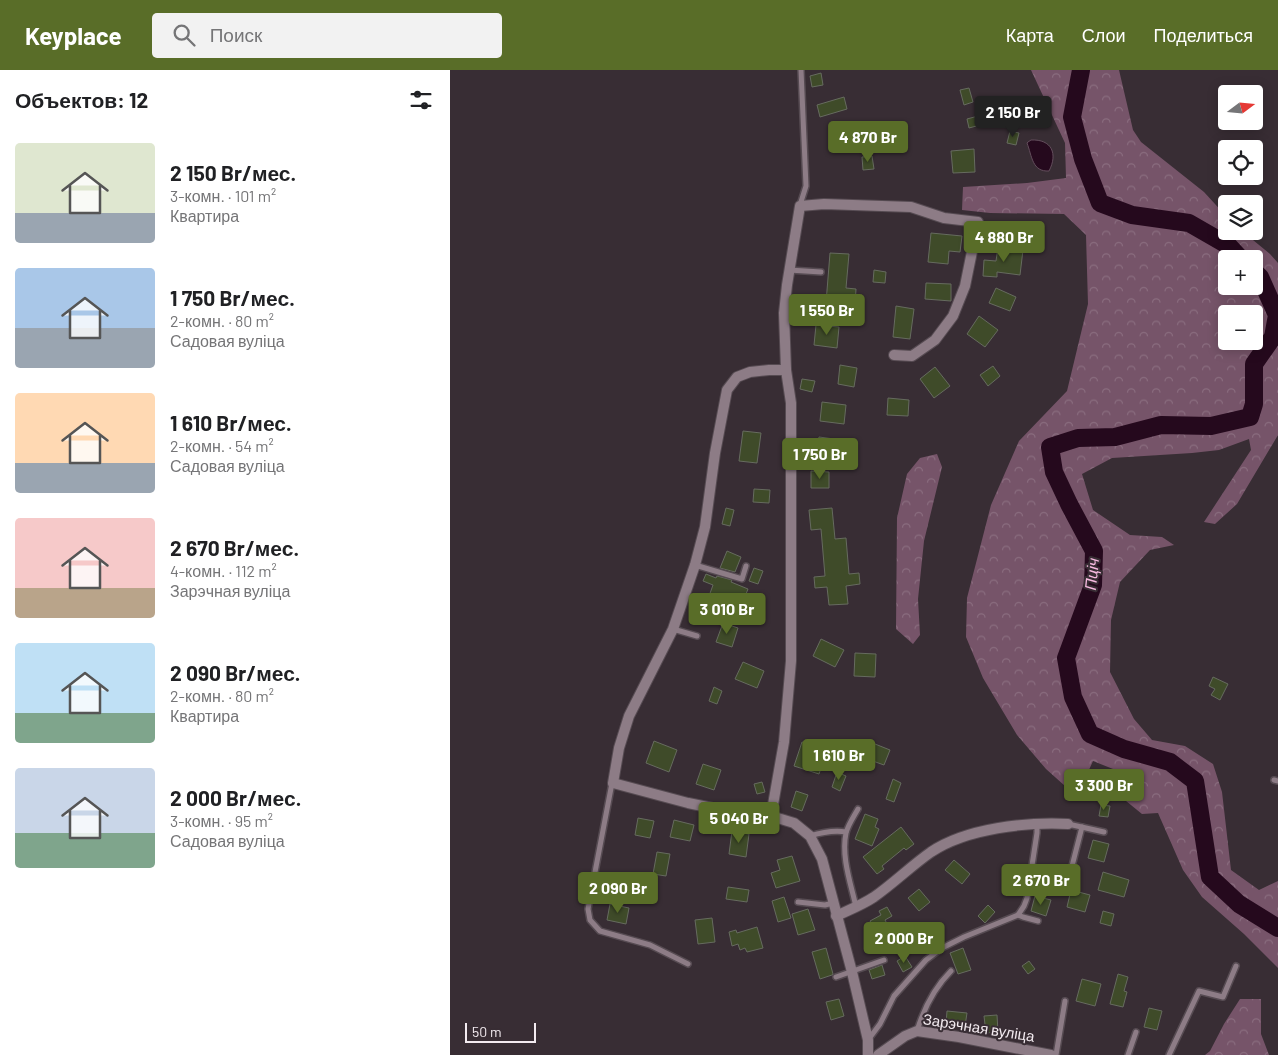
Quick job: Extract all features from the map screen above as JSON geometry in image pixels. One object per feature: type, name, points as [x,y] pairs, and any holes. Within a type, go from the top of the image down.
[{"type":"street","points":[[771,816],[784,742],[791,661],[791,403],[786,370],[784,313],[800,206],[824,204],[911,207],[944,218],[978,222],[965,286],[953,316],[935,340],[912,356],[894,355]]},
{"type":"street","points":[[786,370],[750,372],[738,377],[726,390],[705,527],[695,565],[673,629],[629,716],[619,748],[612,782],[688,803],[771,816],[794,823],[810,836],[822,859],[852,972],[868,1040],[868,1055]]},
{"type":"street","points":[[836,916],[873,897],[931,852],[954,840],[1011,827],[1037,824],[1068,824]]},
{"type":"street","name":"Зарэчная вуліца","points":[[878,1055],[917,1030],[959,1036],[1051,1055]]},
{"type":"lane","points":[[800,206],[806,186],[801,70]]},
{"type":"lane","points":[[789,270],[821,272]]},
{"type":"lane","points":[[695,565],[742,579],[746,566]]},
{"type":"lane","points":[[673,629],[696,636]]},
{"type":"lane","points":[[612,782],[588,909],[590,920],[600,931],[650,945],[688,964]]},
{"type":"lane","points":[[856,907],[845,849],[846,832],[858,809]]},
{"type":"lane","points":[[868,1040],[880,1024],[894,996],[926,960],[942,948],[964,937],[1018,915],[1027,898],[1037,824]]},
{"type":"lane","points":[[1068,824],[1104,832]]},
{"type":"lane","points":[[1071,870],[1082,827]]},
{"type":"lane","points":[[810,836],[824,831],[837,830],[846,832]]},
{"type":"lane","points":[[798,902],[825,905],[833,903]]},
{"type":"lane","points":[[1018,915],[1038,921]]},
{"type":"lane","points":[[836,977],[884,960]]},
{"type":"lane","points":[[1169,1055],[1199,991],[1223,997],[1236,966]]},
{"type":"lane","points":[[917,1030],[931,996],[951,971]]},
{"type":"lane","points":[[1056,1055],[1066,1001]]},
{"type":"lane","points":[[1128,1055],[1136,1032]]},
{"type":"green space","points":[[1031,70],[1119,70],[1133,130],[1141,142],[1204,192],[1218,207],[1218,240],[1253,240],[1278,263],[1278,435],[1237,504],[1215,524],[1204,522],[1251,450],[1249,439],[1219,450],[1112,458],[1082,474],[1093,510],[1130,535],[1162,537],[1174,545],[1150,550],[1120,582],[1111,620],[1110,672],[1134,719],[1152,740],[1185,746],[1213,764],[1222,792],[1231,870],[1259,890],[1278,881],[1278,968],[1244,934],[1202,897],[1183,870],[1158,813],[1142,814],[1115,792],[1113,769],[1093,761],[1083,783],[1065,786],[1046,769],[1017,735],[983,678],[966,637],[967,598],[991,505],[1019,441],[1067,391],[1088,304],[1086,235],[1064,214],[990,213],[962,210],[963,187],[1027,183],[1066,178],[1065,143]]},
{"type":"green space","points":[[937,454],[942,467],[924,541],[918,599],[920,635],[913,644],[896,629],[897,518],[907,474],[920,458]]},
{"type":"green space","points":[[1240,999],[1261,999],[1261,1034],[1269,1055],[1205,1055],[1210,1051]]},
{"type":"shaded area","points":[[1031,140],[1044,142],[1051,149],[1053,159],[1049,171],[1043,171],[1036,166],[1027,143]]},
{"type":"building","points":[[821,73],[823,85],[812,87],[810,76]]},
{"type":"building","points":[[969,88],[973,102],[964,105],[960,90]]},
{"type":"building","points":[[844,97],[847,109],[820,117],[817,105]]},
{"type":"building","points":[[978,116],[980,125],[969,128],[967,119]]},
{"type":"building","points":[[1010,131],[1019,133],[1016,145],[1007,143]]},
{"type":"building","points":[[974,149],[975,172],[953,173],[951,151]]},
{"type":"building","points":[[872,156],[874,169],[863,170],[862,157]]},
{"type":"building","points":[[931,233],[962,236],[960,252],[949,251],[948,264],[928,262]]},
{"type":"building","points":[[998,247],[1023,250],[1020,275],[997,272],[997,277],[983,276],[984,260],[996,261]]},
{"type":"building","points":[[830,253],[849,254],[846,288],[856,289],[855,305],[826,303]]},
{"type":"building","points":[[874,270],[886,272],[885,283],[873,282]]},
{"type":"building","points":[[926,283],[951,284],[951,301],[925,299]]},
{"type":"building","points":[[996,288],[1016,297],[1010,311],[989,303]]},
{"type":"building","points":[[896,306],[914,309],[910,339],[893,337]]},
{"type":"building","points":[[979,316],[998,330],[985,347],[967,334]]},
{"type":"building","points":[[816,325],[839,327],[837,348],[814,345]]},
{"type":"building","points":[[840,365],[857,368],[854,387],[838,384]]},
{"type":"building","points":[[993,366],[1000,376],[988,386],[980,375]]},
{"type":"building","points":[[935,367],[950,386],[934,398],[920,379]]},
{"type":"building","points":[[802,379],[815,381],[812,392],[800,389]]},
{"type":"building","points":[[888,398],[909,400],[908,416],[887,415]]},
{"type":"building","points":[[822,402],[846,405],[844,424],[820,421]]},
{"type":"building","points":[[743,431],[761,433],[757,463],[739,461]]},
{"type":"building","points":[[819,437],[834,439],[831,459],[815,457]]},
{"type":"building","points":[[811,471],[829,472],[829,488],[811,488]]},
{"type":"building","points":[[754,489],[770,490],[769,503],[753,502]]},
{"type":"building","points":[[726,508],[734,510],[730,526],[722,524]]},
{"type":"building","points":[[832,508],[835,539],[846,538],[849,574],[859,573],[860,584],[846,586],[848,604],[829,605],[827,587],[815,588],[814,577],[825,576],[821,529],[811,530],[809,510]]},
{"type":"building","points":[[727,551],[741,557],[735,572],[720,568]]},
{"type":"building","points":[[754,568],[763,571],[758,584],[749,581]]},
{"type":"building","points":[[706,574],[716,578],[717,576],[732,580],[731,582],[748,589],[744,599],[747,600],[744,609],[725,602],[721,616],[704,610],[713,585],[703,581]]},
{"type":"building","points":[[723,623],[738,628],[732,647],[716,642]]},
{"type":"building","points":[[821,639],[844,650],[835,667],[813,656]]},
{"type":"building","points":[[855,653],[876,654],[875,677],[854,676]]},
{"type":"building","points":[[743,662],[764,671],[757,688],[735,679]]},
{"type":"building","points":[[1213,677],[1228,684],[1220,700],[1211,695],[1215,689],[1209,686]]},
{"type":"building","points":[[714,687],[722,691],[717,704],[709,701]]},
{"type":"building","points":[[865,740],[890,750],[884,765],[870,760],[871,755],[861,751]]},
{"type":"building","points":[[654,741],[677,750],[669,772],[646,763]]},
{"type":"building","points":[[802,742],[827,750],[819,774],[794,766]]},
{"type":"building","points":[[703,764],[721,770],[714,790],[696,784]]},
{"type":"building","points":[[837,772],[846,776],[840,791],[832,787]]},
{"type":"building","points":[[893,779],[901,783],[894,802],[886,799]]},
{"type":"building","points":[[762,782],[765,792],[757,794],[754,784]]},
{"type":"building","points":[[796,791],[808,795],[802,811],[791,807]]},
{"type":"building","points":[[1101,805],[1110,806],[1108,817],[1099,816]]},
{"type":"building","points":[[865,814],[878,819],[875,827],[879,829],[872,846],[855,839]]},
{"type":"building","points":[[638,818],[654,821],[650,838],[635,835]]},
{"type":"building","points":[[674,820],[694,825],[690,841],[670,837]]},
{"type":"building","points":[[901,827],[914,844],[906,850],[904,848],[882,866],[884,869],[877,874],[863,857]]},
{"type":"building","points":[[732,831],[749,834],[746,857],[729,854]]},
{"type":"building","points":[[1093,840],[1109,844],[1104,862],[1088,858]]},
{"type":"building","points":[[657,852],[670,854],[666,876],[653,874]]},
{"type":"building","points":[[792,856],[800,881],[776,888],[771,873],[780,870],[777,860]]},
{"type":"building","points":[[954,860],[970,874],[962,884],[945,870]]},
{"type":"building","points":[[1103,872],[1129,880],[1124,897],[1098,890]]},
{"type":"building","points":[[728,887],[749,890],[747,902],[726,899]]},
{"type":"building","points":[[919,889],[930,902],[919,911],[908,898]]},
{"type":"building","points":[[1071,890],[1090,895],[1085,912],[1067,907]]},
{"type":"building","points":[[1035,896],[1051,900],[1046,916],[1031,911]]},
{"type":"building","points":[[784,897],[791,918],[778,922],[772,901]]},
{"type":"building","points":[[610,904],[629,908],[626,924],[607,920]]},
{"type":"building","points":[[988,905],[995,912],[985,923],[978,916]]},
{"type":"building","points":[[887,907],[892,916],[885,920],[890,929],[878,936],[870,921],[881,915],[879,911]]},
{"type":"building","points":[[808,909],[815,930],[798,935],[792,914]]},
{"type":"building","points":[[1103,911],[1114,914],[1111,926],[1100,923]]},
{"type":"building","points":[[712,918],[715,942],[698,944],[695,920]]},
{"type":"building","points":[[757,927],[763,948],[747,952],[745,948],[740,950],[738,944],[732,946],[729,932],[736,930],[737,933]]},
{"type":"building","points":[[826,948],[833,974],[820,979],[812,952]]},
{"type":"building","points":[[963,948],[971,970],[958,974],[950,953]]},
{"type":"building","points":[[905,956],[912,967],[903,972],[897,961]]},
{"type":"building","points":[[1029,961],[1035,969],[1028,974],[1022,966]]},
{"type":"building","points":[[882,965],[885,975],[872,979],[869,970]]},
{"type":"building","points":[[1118,974],[1128,977],[1124,991],[1127,992],[1123,1007],[1110,1004]]},
{"type":"building","points":[[1082,979],[1101,984],[1095,1006],[1076,1001]]},
{"type":"building","points":[[839,999],[844,1016],[831,1020],[826,1002]]},
{"type":"building","points":[[1149,1008],[1162,1011],[1157,1030],[1144,1027]]},
{"type":"building","points":[[947,1011],[967,1013],[965,1026],[946,1024]]},
{"type":"building","points":[[997,1015],[998,1032],[986,1033],[984,1016]]},
{"type":"waterway","name":"Пціч","points":[[1081,70],[1072,117],[1083,159],[1100,203],[1132,215],[1189,223],[1233,250]]},
{"type":"waterway","name":"Пціч","points":[[1263,284],[1277,315],[1273,337],[1254,364],[1254,404],[1250,417],[1211,426],[1161,425],[1115,437],[1078,438],[1050,447],[1054,472],[1094,551],[1093,585],[1066,658],[1073,697],[1090,734],[1124,749],[1170,762],[1195,781],[1210,877],[1239,904],[1278,928]]}]
